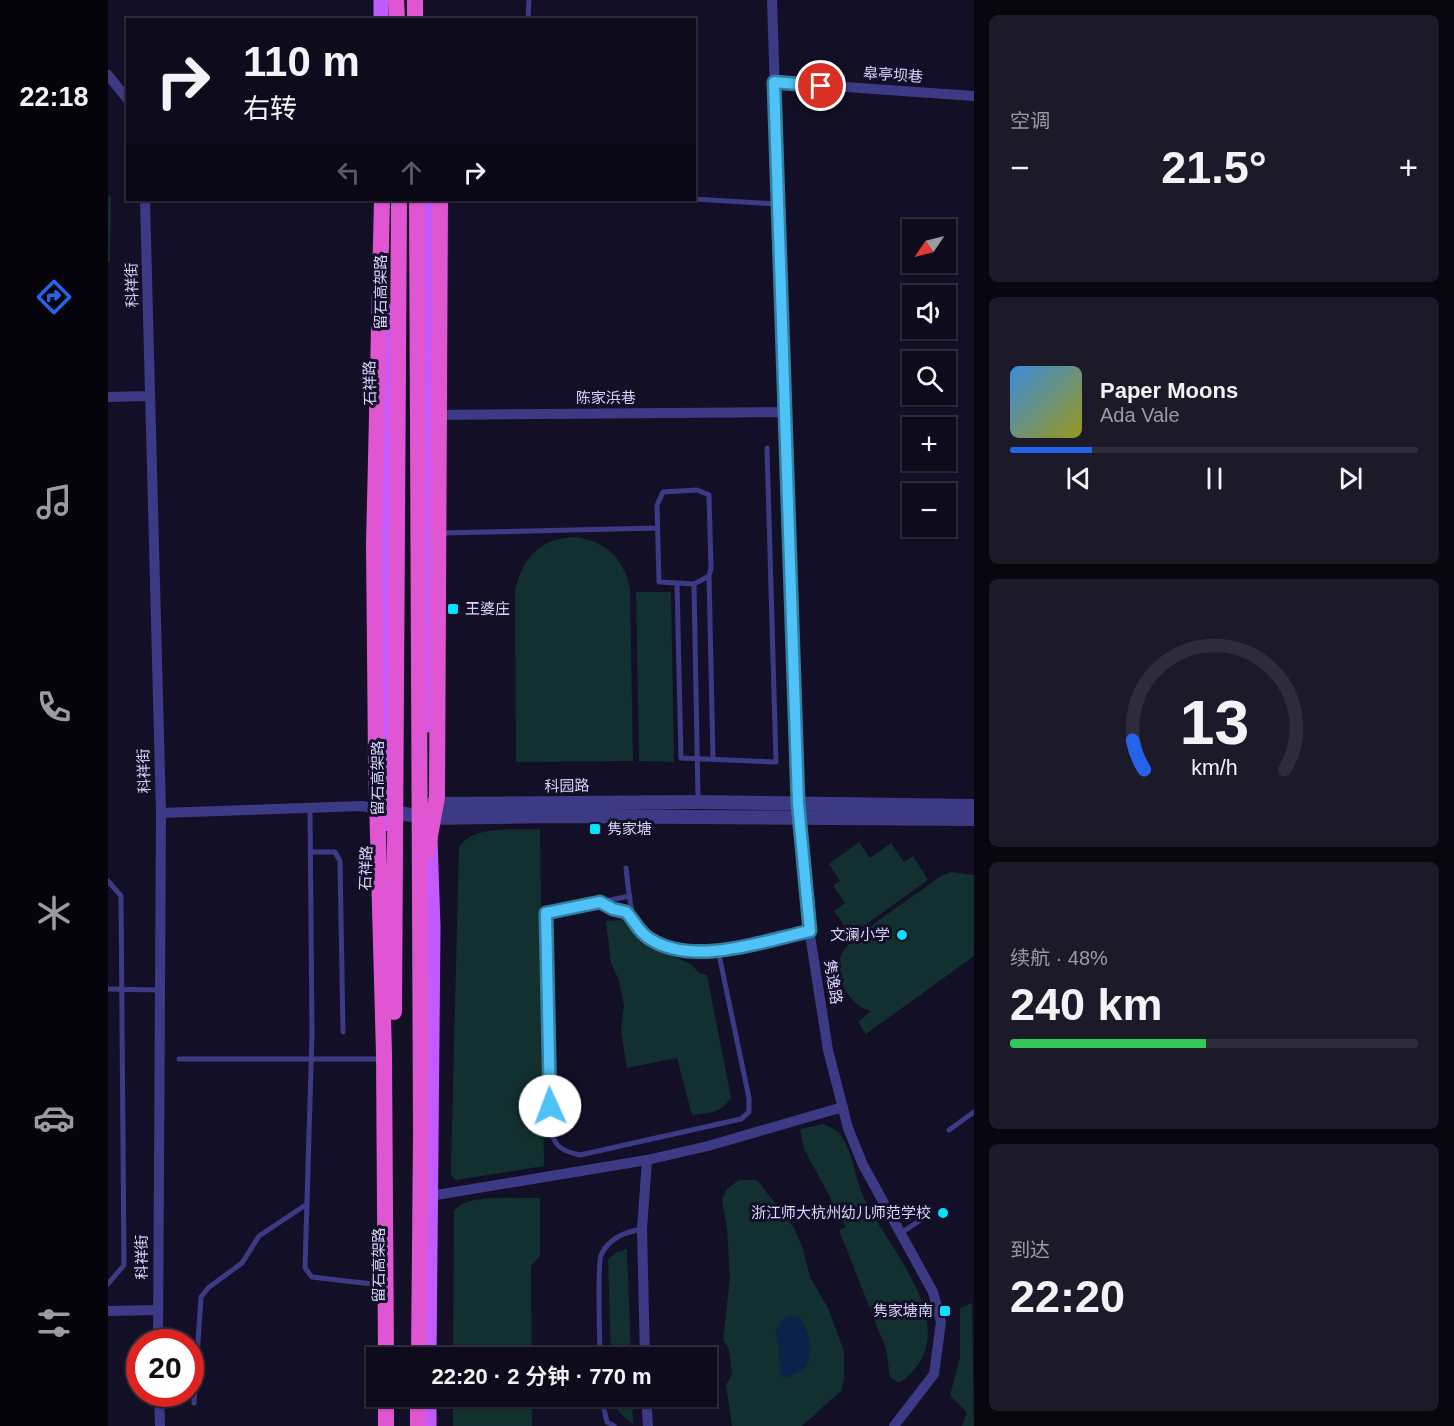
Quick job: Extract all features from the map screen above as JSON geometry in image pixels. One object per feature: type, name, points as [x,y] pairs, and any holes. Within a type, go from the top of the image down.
[{"type":"highway","points":[[396,0],[397,18]]},
{"type":"highway","points":[[383,201],[374,545],[376,761],[384,1042],[386,1347]]},
{"type":"highway","name":"留石高架路","points":[[397,1347],[394,1005],[399,201]]},
{"type":"highway","points":[[417,201],[419,1347]]},
{"type":"highway","points":[[420,890],[437,797],[437,546],[442,260],[440,201]]},
{"type":"highway","points":[[386,1407],[386,1426]]},
{"type":"highway","points":[[397,1407],[397,1426]]},
{"type":"highway","points":[[418,1407],[418,1426]]},
{"type":"main road","points":[[381,0],[381,18]]},
{"type":"main road","name":"石祥路","points":[[381,1347],[380,1059],[389,439],[383,201]]},
{"type":"main road","points":[[428,201],[429,811],[433,927],[429,1347]]},
{"type":"main road","points":[[381,1407],[381,1426]]},
{"type":"main road","points":[[429,1407],[429,1426]]},
{"type":"street","name":"隽逸路","points":[[772,0],[798,803],[810,931],[828,1050],[843,1107],[863,1165],[933,1292],[941,1322],[934,1374],[894,1426]]},
{"type":"street","points":[[108,75],[126,98]]},
{"type":"street","name":"皋亭坝巷","points":[[774,82],[974,96]]},
{"type":"street","name":"科祥街","points":[[145,201],[148,396],[161,813],[158,1329]]},
{"type":"street","points":[[108,397],[148,396]]},
{"type":"street","name":"陈家浜巷","points":[[428,415],[785,412]]},
{"type":"street","name":"科园路","points":[[161,813],[362,806],[385,811],[429,811],[698,801],[974,806]]},
{"type":"street","name":"科园路","points":[[429,811],[554,816],[974,819]]},
{"type":"street","points":[[704,953],[810,931]]},
{"type":"street","points":[[430,1196],[647,1160],[708,1146],[843,1107]]},
{"type":"street","points":[[645,1347],[642,1229],[647,1160]]},
{"type":"street","points":[[108,1311],[157,1310]]},
{"type":"street","points":[[159,1407],[160,1426]]},
{"type":"street","points":[[647,1407],[648,1426]]},
{"type":"lane","points":[[528,18],[529,0]]},
{"type":"lane","points":[[696,199],[777,204]]},
{"type":"lane","points":[[677,583],[681,758],[776,762],[767,448]]},
{"type":"lane","points":[[709,576],[694,584],[659,582],[657,505],[663,492],[697,490],[709,495],[713,758]]},
{"type":"lane","points":[[428,533],[657,528]]},
{"type":"lane","points":[[694,584],[699,757],[698,801]]},
{"type":"lane","points":[[310,808],[311,1060],[305,1268],[312,1277],[381,1285]]},
{"type":"lane","points":[[310,852],[335,852],[340,861],[343,1032]]},
{"type":"lane","points":[[626,867],[632,918],[638,931],[652,941],[704,953]]},
{"type":"lane","points":[[108,882],[121,896],[124,1265],[108,1284]]},
{"type":"lane","points":[[630,896],[546,913],[550,1126],[552,1140],[562,1151],[580,1155],[741,1119],[749,1112],[749,1098],[718,950]]},
{"type":"lane","points":[[600,902],[613,909],[626,912],[632,918]]},
{"type":"lane","points":[[108,989],[159,990]]},
{"type":"lane","points":[[179,1059],[380,1059]]},
{"type":"lane","points":[[949,1130],[974,1112]]},
{"type":"lane","points":[[199,1329],[201,1297],[208,1288],[242,1263],[259,1236],[307,1204]]},
{"type":"lane","points":[[901,1233],[925,1217]]},
{"type":"lane","points":[[600,1347],[600,1257],[612,1241],[626,1232],[642,1229]]},
{"type":"lane","points":[[603,1407],[606,1422],[614,1426]]},
{"type":"green space","points":[[108,196],[111,197],[110,262],[108,262]]},
{"type":"green space","points":[[576,537],[597,543],[612,553],[623,568],[630,588],[633,761],[516,762],[515,591],[518,579],[528,559],[543,546],[563,538]]},
{"type":"green space","points":[[636,592],[671,592],[674,762],[639,761]]},
{"type":"green space","points":[[540,829],[544,1166],[456,1180],[451,1175],[451,1164],[459,847],[474,835],[485,832]]},
{"type":"green space","points":[[859,842],[870,858],[891,843],[904,862],[913,856],[928,880],[851,935],[834,911],[845,903],[833,886],[840,881],[829,864]]},
{"type":"green space","points":[[951,872],[974,875],[974,956],[866,1034],[858,1022],[871,1011],[857,1004],[842,983],[839,966],[842,952],[854,938],[941,876]]},
{"type":"green space","points":[[622,920],[641,943],[691,964],[699,973],[707,975],[731,1098],[723,1107],[709,1113],[692,1115],[677,1058],[627,1068],[621,1031],[624,1006],[619,980],[611,963],[606,921]]},
{"type":"green space","points":[[823,1124],[837,1132],[844,1140],[864,1198],[905,1267],[918,1292],[926,1316],[927,1340],[919,1363],[899,1383],[890,1377],[886,1349],[839,1230],[846,1227],[804,1149],[800,1129]]},
{"type":"green space","points":[[739,1180],[757,1180],[793,1226],[802,1246],[810,1277],[827,1306],[844,1351],[844,1380],[841,1391],[802,1426],[732,1426],[726,1385],[732,1374],[729,1350],[723,1339],[730,1278],[727,1229],[722,1199],[727,1189]]},
{"type":"green space","points":[[540,1198],[540,1256],[531,1266],[532,1347],[453,1347],[454,1211],[460,1205],[481,1199]]},
{"type":"green space","points":[[627,1249],[631,1347],[611,1347],[608,1259],[617,1252]]},
{"type":"green space","points":[[972,1303],[974,1426],[962,1426],[967,1413],[950,1395],[960,1358],[960,1308]]},
{"type":"green space","points":[[453,1407],[532,1407],[532,1426],[453,1426]]},
{"type":"green space","points":[[616,1407],[632,1407],[633,1424],[623,1416]]},
{"type":"water","points":[[789,1316],[799,1317],[806,1329],[810,1350],[804,1370],[786,1378],[780,1375],[779,1348],[775,1330],[780,1322]]},
{"type":"place","name":"王婆庄","points":[[453,609]]},
{"type":"place","name":"隽家塘","points":[[595,829]]},
{"type":"place","name":"文澜小学","points":[[902,935]]},
{"type":"place","name":"浙江师大杭州幼儿师范学校","points":[[943,1213]]},
{"type":"place","name":"隽家塘南","points":[[945,1311]]},
{"type":"route","points":[[550,1106],[547,1024],[550,992],[546,913],[600,902],[613,909],[626,912],[632,918],[638,931],[652,941],[704,953],[810,931],[798,803],[774,82],[821,86]]}]
